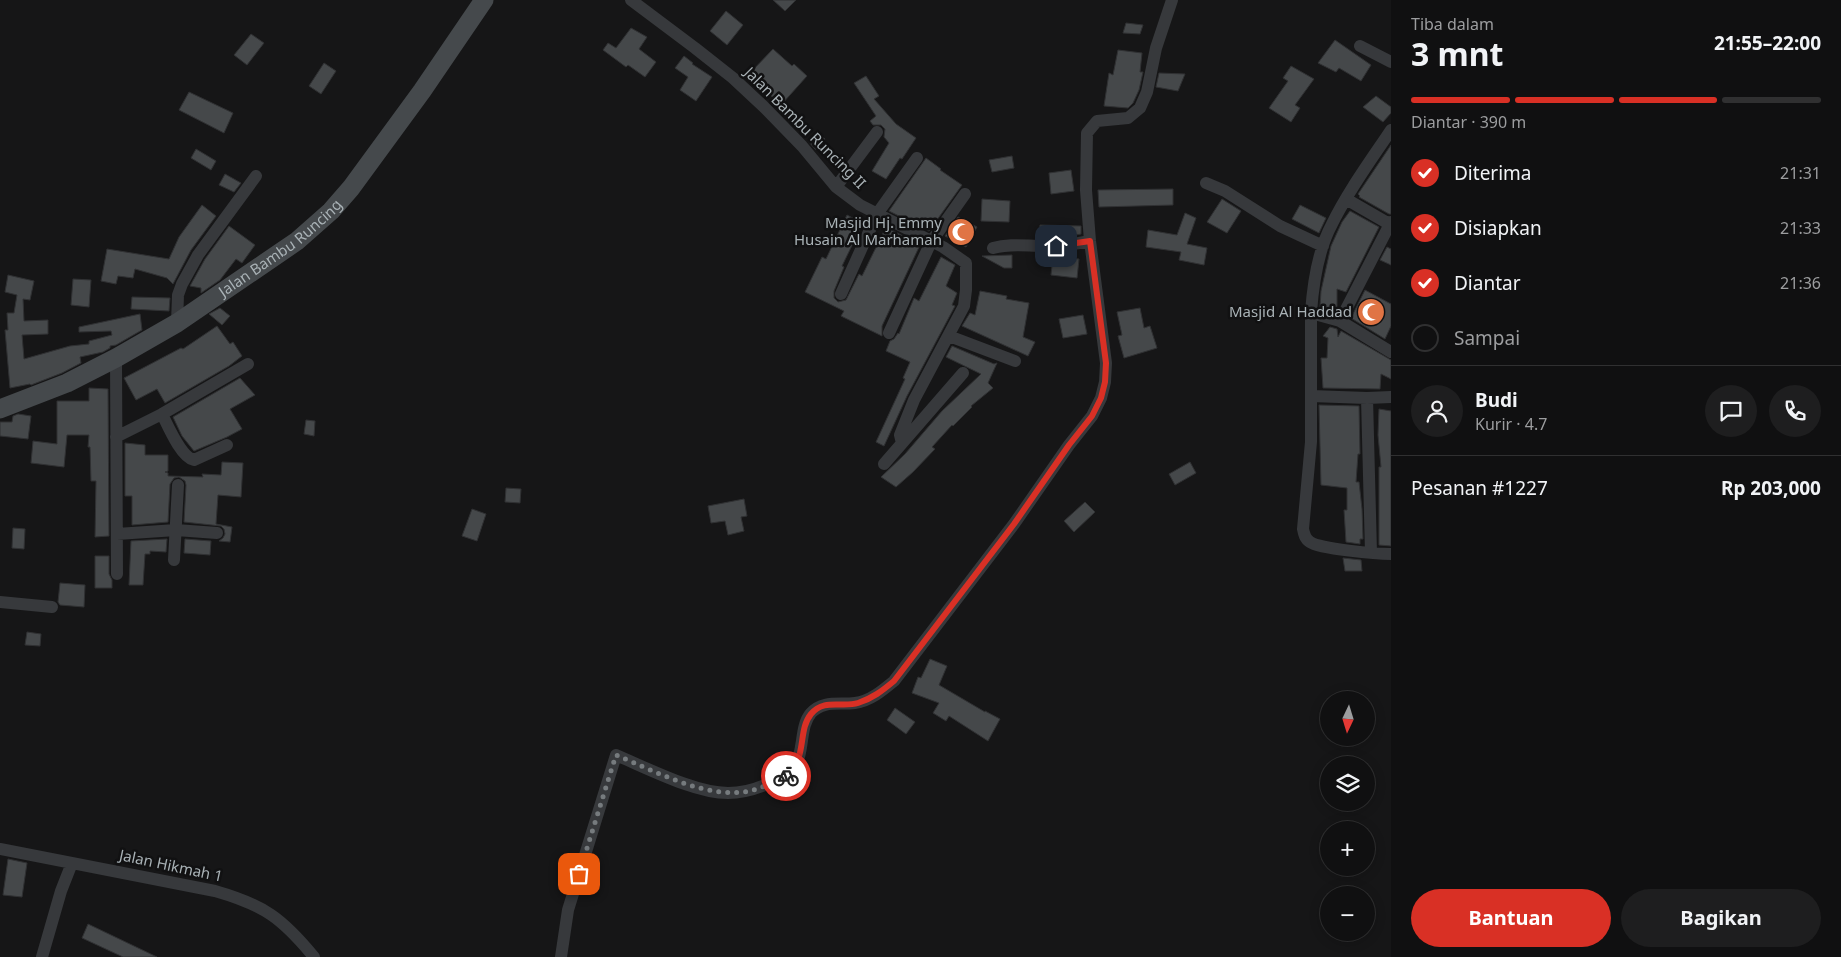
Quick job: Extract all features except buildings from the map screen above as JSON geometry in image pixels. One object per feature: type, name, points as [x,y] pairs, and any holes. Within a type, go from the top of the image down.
[{"type":"street","name":"Jalan Bambu Runcing","points":[[0,409],[67,383],[116,358],[177,323],[297,241],[331,211],[356,181],[484,0]]},
{"type":"street","name":"Jalan Bambu Runcing II","points":[[631,0],[696,48],[751,94],[802,146],[836,187],[860,205],[943,247],[966,263],[964,306],[949,336]]},
{"type":"street","points":[[560,957],[568,910],[616,755],[706,790],[727,793],[749,791],[772,783],[787,775],[795,765],[801,752],[810,714],[820,706],[856,704],[876,696],[894,681],[1014,524],[1069,445],[1092,416],[1101,398],[1105,382],[1106,363],[1090,241],[1086,166],[1087,133],[1097,121],[1128,118],[1140,108],[1147,92],[1156,48],[1172,0]]},
{"type":"street","points":[[1360,46],[1391,62]]},
{"type":"street","points":[[1391,130],[1331,225],[1323,246],[1312,294],[1311,442],[1303,529],[1304,536],[1312,543],[1370,553],[1391,554]]},
{"type":"street","points":[[836,187],[877,132]]},
{"type":"street","points":[[841,294],[877,214],[917,158]]},
{"type":"street","points":[[177,323],[178,295],[182,284],[198,255],[256,176]]},
{"type":"street","points":[[1206,183],[1225,191],[1280,226],[1323,246]]},
{"type":"street","points":[[889,333],[931,242],[965,194]]},
{"type":"street","points":[[1340,321],[1390,224],[1346,199]]},
{"type":"street","points":[[993,248],[1002,245],[1068,245],[1090,241]]},
{"type":"street","points":[[1312,313],[1340,321],[1390,350]]},
{"type":"street","points":[[902,443],[900,435],[914,400],[949,336],[1015,361]]},
{"type":"street","points":[[116,358],[117,574]]},
{"type":"street","points":[[116,437],[162,414],[248,364]]},
{"type":"street","points":[[884,464],[963,373]]},
{"type":"street","points":[[1311,396],[1391,397]]},
{"type":"street","points":[[1367,398],[1370,553]]},
{"type":"street","points":[[162,414],[183,454],[190,460],[194,460],[227,445]]},
{"type":"street","points":[[174,560],[178,485]]},
{"type":"street","points":[[117,534],[176,530],[217,533]]},
{"type":"street","points":[[0,602],[52,607]]},
{"type":"street","name":"Jalan Hikmah 1","points":[[0,849],[215,891],[247,901],[279,920],[298,937],[314,957]]},
{"type":"street","points":[[42,957],[61,892],[72,863]]},
{"type":"way so far","points":[[579,874],[616,755],[706,790],[727,793],[749,791],[786,776]]},
{"type":"place","name":"Masjid Hj. Emmy Husain Al Marhamah","points":[[961,232]]},
{"type":"place","name":"Masjid Al Haddad","points":[[1371,312]]},
{"type":"route","points":[[786,776],[795,765],[801,752],[810,714],[820,706],[856,704],[876,696],[894,681],[1014,524],[1069,445],[1092,416],[1101,398],[1105,382],[1106,363],[1090,241],[1056,246]]}]
